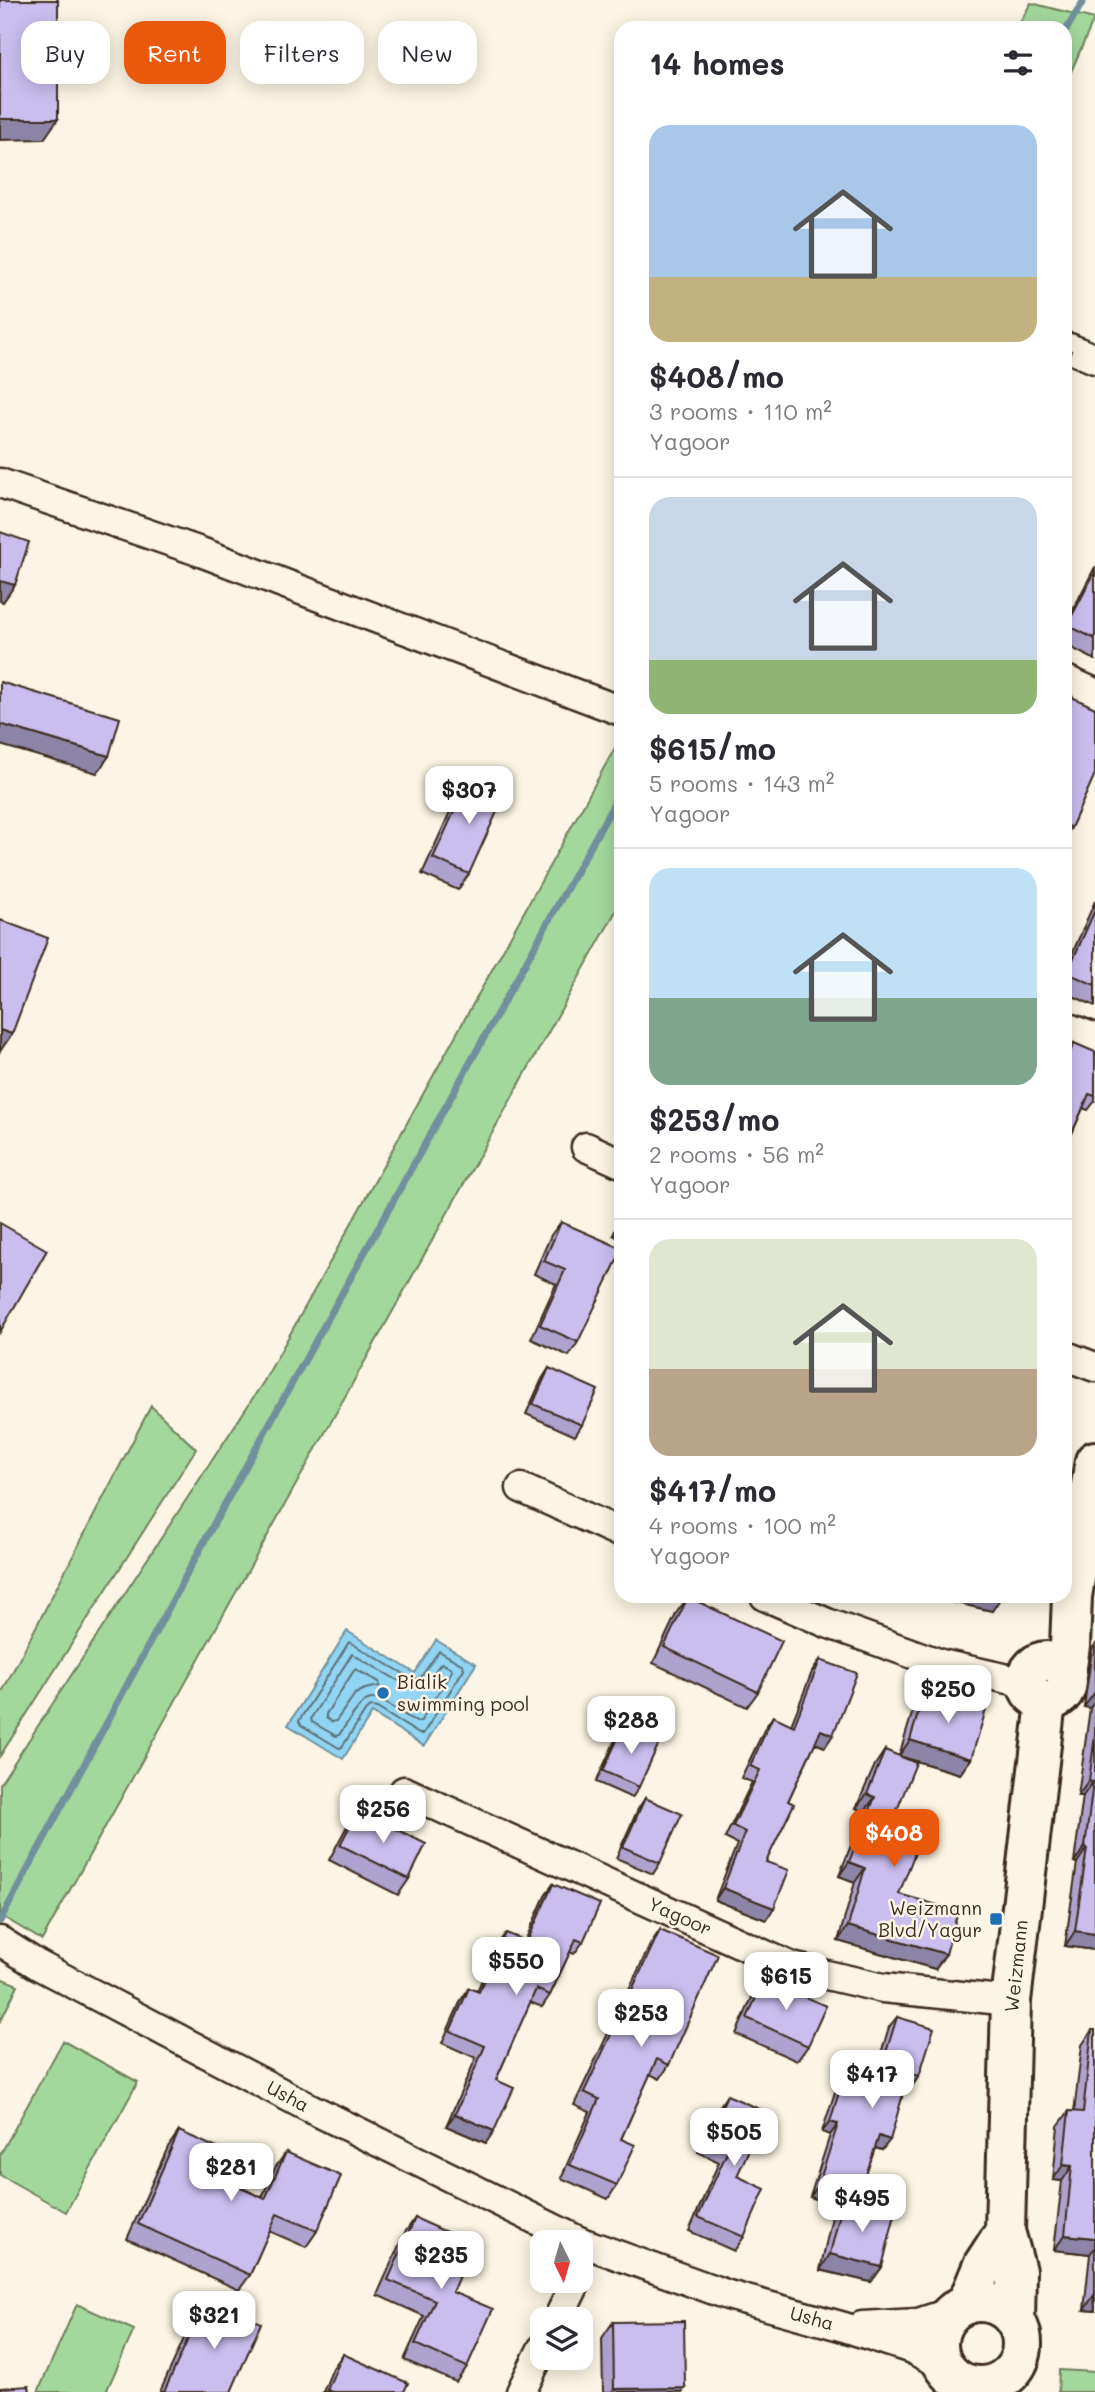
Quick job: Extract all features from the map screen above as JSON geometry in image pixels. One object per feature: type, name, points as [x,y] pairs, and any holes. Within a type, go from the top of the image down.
[{"type":"street","points":[[1072,349],[1095,359]]},
{"type":"street","points":[[0,483],[198,551],[614,708]]},
{"type":"street","points":[[1072,683],[1095,693]]},
{"type":"street","points":[[1072,1029],[1095,1038]]},
{"type":"street","points":[[586,1147],[614,1160]]},
{"type":"street","points":[[1072,1358],[1095,1367]]},
{"type":"street","name":"Weizmann","points":[[1072,1596],[1095,1461]]},
{"type":"street","points":[[521,1488],[614,1530]]},
{"type":"street","points":[[781,1603],[827,1623],[941,1664],[1044,1680]]},
{"type":"street","name":"Weizmann","points":[[1014,2321],[1016,2271],[1005,2231],[1011,2001],[1044,1680],[1070,1603]]},
{"type":"street","name":"Yagoor","points":[[404,1791],[792,1967],[883,1988],[1011,2001]]},
{"type":"street","name":"Usha","points":[[2,1942],[38,1965],[544,2230]]},
{"type":"street","points":[[960,2308],[989,2303],[1001,2308],[1014,2321],[1021,2338],[1022,2351],[1010,2373],[1000,2381],[966,2383],[937,2347],[943,2323],[960,2308],[1005,2231]]},
{"type":"street","name":"Usha","points":[[593,2254],[912,2349],[966,2383]]},
{"type":"street","name":"Usha","points":[[844,2327],[918,2323],[960,2308]]},
{"type":"street","points":[[521,2392],[532,2370]]},
{"type":"green space","points":[[1031,3],[1094,19],[1072,69],[1072,21],[1021,21]]},
{"type":"green space","points":[[614,750],[614,915],[42,1940],[0,1915],[0,1784],[264,1381]]},
{"type":"green space","points":[[151,1406],[196,1449],[0,1756],[0,1696]]},
{"type":"green space","points":[[0,1978],[18,1985],[0,2022]]},
{"type":"green space","points":[[63,2041],[138,2082],[66,2212],[0,2175],[0,2155]]},
{"type":"green space","points":[[77,2304],[134,2330],[106,2392],[38,2392]]},
{"type":"green space","points":[[1059,2370],[1095,2372],[1095,2392],[1058,2392]]},
{"type":"water","name":"Bialik swimming pool","points":[[347,1631],[415,1673],[436,1640],[476,1664],[424,1746],[372,1713],[343,1759],[288,1725]]},
{"type":"building","points":[[0,0],[58,0],[58,21],[21,21],[21,84],[58,84],[58,119],[0,119]]},
{"type":"building","points":[[0,532],[29,542],[15,585],[0,581]]},
{"type":"building","points":[[1095,572],[1095,639],[1072,628],[1072,616]]},
{"type":"building","points":[[0,682],[120,718],[109,756],[0,724]]},
{"type":"building","points":[[1072,697],[1095,708],[1095,774],[1072,826]]},
{"type":"building","points":[[469,779],[505,794],[469,874],[433,858]]},
{"type":"building","points":[[1095,910],[1095,985],[1072,975],[1072,962]]},
{"type":"building","points":[[0,920],[48,938],[12,1034],[0,1030]]},
{"type":"building","points":[[1074,1043],[1095,1052],[1095,1096],[1089,1094],[1072,1133]]},
{"type":"building","points":[[561,1222],[614,1245],[614,1267],[578,1342],[540,1325],[565,1270],[544,1261]]},
{"type":"building","points":[[0,1223],[47,1250],[0,1332]]},
{"type":"building","points":[[549,1368],[598,1390],[582,1425],[533,1404]]},
{"type":"building","points":[[685,1603],[701,1603],[782,1641],[758,1692],[664,1647]]},
{"type":"building","points":[[820,1660],[857,1673],[833,1735],[821,1730],[788,1801],[794,1804],[766,1862],[789,1870],[774,1908],[723,1888],[745,1832],[733,1826],[760,1770],[750,1766],[773,1716],[794,1726]]},
{"type":"building","points":[[925,1691],[986,1710],[971,1759],[910,1740]]},
{"type":"building","points":[[624,1725],[660,1741],[639,1787],[603,1771]]},
{"type":"building","points":[[1095,1735],[1095,1934],[1075,1931],[1087,1848],[1093,1782],[1089,1781]]},
{"type":"building","points":[[885,1750],[916,1763],[893,1820],[923,1832],[899,1894],[958,1911],[946,1954],[848,1926],[865,1868],[849,1862],[875,1797],[867,1794]]},
{"type":"building","points":[[645,1798],[682,1814],[660,1863],[623,1847]]},
{"type":"building","points":[[358,1810],[426,1844],[409,1879],[340,1845]]},
{"type":"building","points":[[553,1884],[600,1904],[583,1942],[576,1939],[550,1995],[536,1989],[496,2080],[514,2088],[494,2131],[455,2114],[485,2046],[450,2031],[469,1988],[479,1992],[506,1933],[527,1942]]},
{"type":"building","points":[[660,1930],[718,1955],[669,2065],[657,2059],[621,2139],[635,2145],[617,2185],[570,2165],[599,2099],[584,2092]]},
{"type":"building","points":[[764,1979],[826,2006],[808,2046],[747,2018]]},
{"type":"building","points":[[897,2017],[934,2028],[919,2076],[909,2073],[890,2140],[879,2136],[858,2199],[818,2186],[838,2124],[830,2122],[842,2082],[874,2091]]},
{"type":"building","points":[[1092,2030],[1095,2030],[1095,2238],[1065,2235],[1072,2166],[1063,2165],[1069,2111],[1083,2112]]},
{"type":"building","points":[[727,2095],[766,2112],[737,2176],[765,2189],[744,2237],[698,2217],[729,2148],[707,2139]]},
{"type":"building","points":[[179,2131],[228,2153],[217,2177],[265,2199],[286,2152],[341,2176],[317,2231],[277,2214],[250,2275],[138,2224]]},
{"type":"building","points":[[843,2201],[895,2214],[882,2267],[830,2254]]},
{"type":"building","points":[[415,2218],[473,2244],[452,2292],[493,2309],[467,2367],[415,2344],[435,2300],[388,2280]]},
{"type":"building","points":[[206,2299],[261,2323],[231,2392],[164,2392]]},
{"type":"building","points":[[684,2321],[685,2388],[614,2389],[613,2322]]},
{"type":"building","points":[[343,2354],[408,2383],[404,2392],[327,2390]]},
{"type":"building","points":[[29,2386],[30,2392],[0,2392],[0,2388]]},
{"type":"waterway","points":[[1071,21],[1084,0]]},
{"type":"waterway","points":[[0,1921],[211,1529],[614,804]]},
{"type":"place","name":"Bialik swimming pool","points":[[383,1693]]},
{"type":"place","name":"Weizmann Blvd/Yagur","points":[[996,1919]]}]
